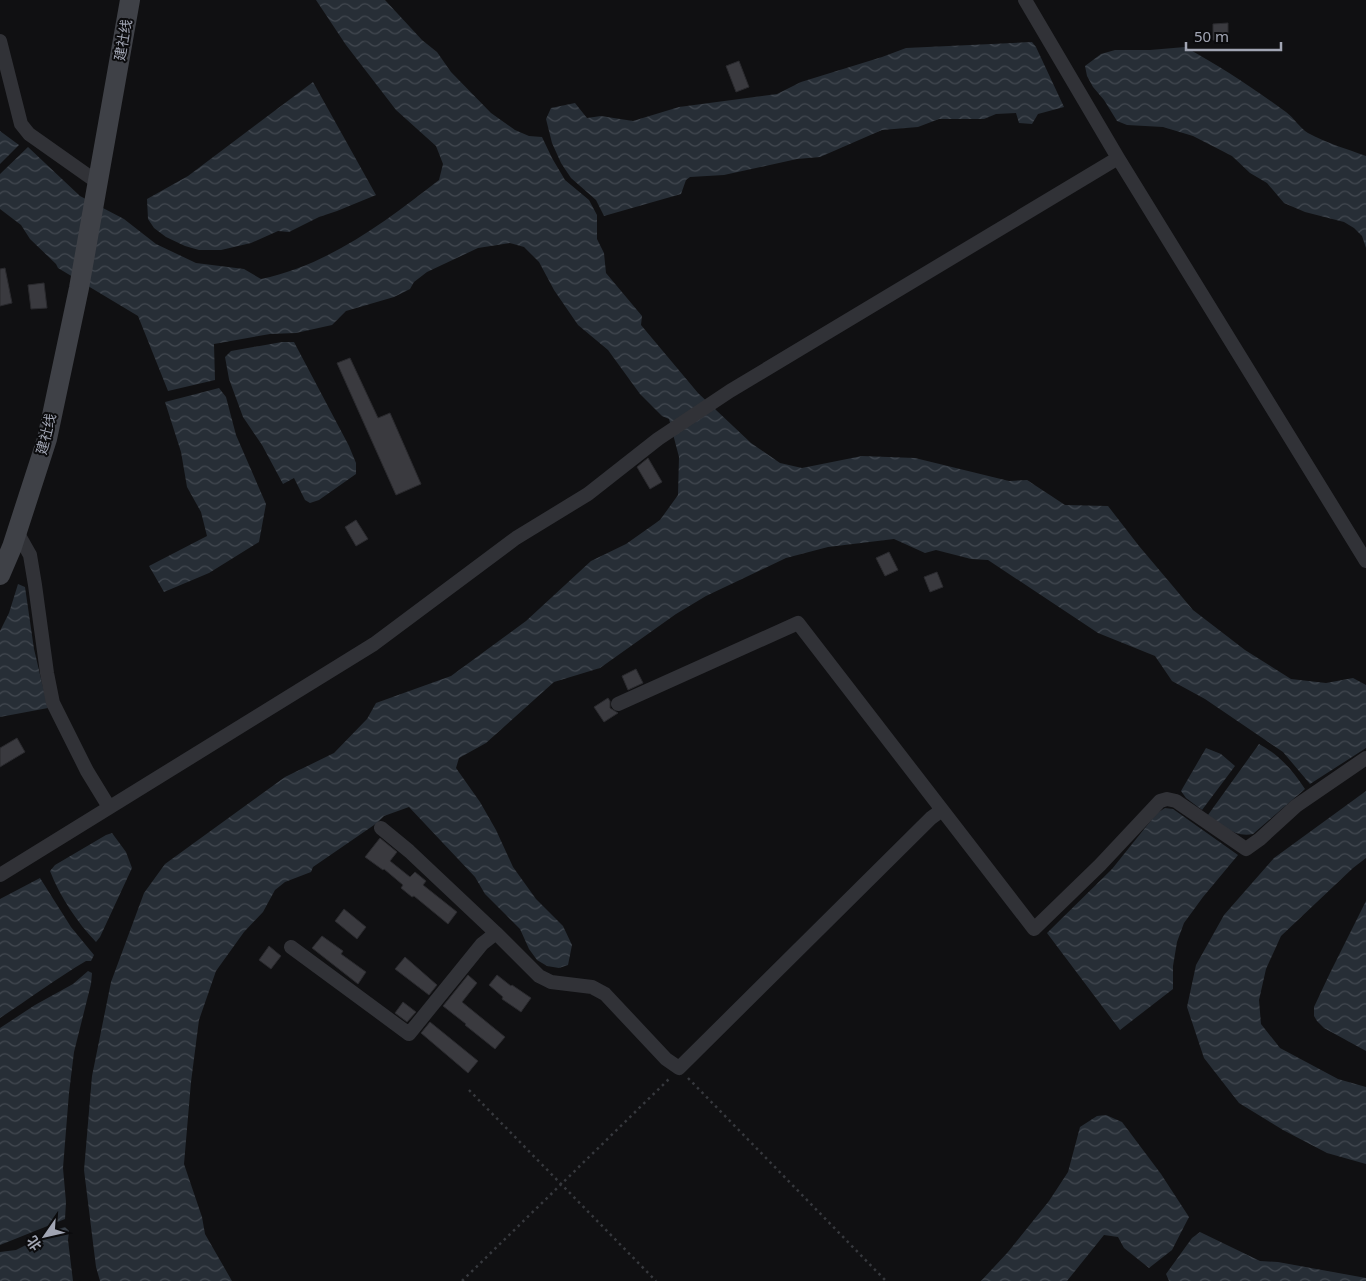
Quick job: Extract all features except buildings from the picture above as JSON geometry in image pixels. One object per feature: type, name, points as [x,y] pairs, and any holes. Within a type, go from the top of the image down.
[{"type":"main road","name":"建社线","points":[[0,576],[17,532],[46,439],[78,288],[130,0]]},
{"type":"street","points":[[1025,0],[1118,158],[1366,561]]},
{"type":"street","points":[[0,41],[21,124],[29,134],[96,190]]},
{"type":"street","points":[[0,875],[374,644],[516,538],[588,494],[658,438],[722,396],[1118,158]]},
{"type":"street","points":[[17,532],[30,555],[53,702],[87,771],[109,807]]},
{"type":"street","points":[[618,704],[798,623],[1034,929],[1100,866],[1160,801],[1167,799],[1176,801],[1246,849],[1296,806],[1366,758]]},
{"type":"street","points":[[382,828],[496,933],[539,976],[551,982],[592,987],[604,994],[666,1058],[679,1068],[930,818],[942,810]]},
{"type":"street","points":[[291,947],[408,1034],[482,944],[496,933]]},
{"type":"path","points":[[462,1281],[679,1068],[886,1281]]},
{"type":"path","points":[[469,1090],[656,1281]]},
{"type":"water","points":[[316,0],[385,0],[422,40],[437,52],[451,72],[491,113],[515,130],[529,136],[542,137],[565,180],[589,200],[597,215],[597,239],[604,253],[606,273],[642,316],[641,325],[698,393],[751,443],[780,463],[802,468],[862,456],[915,458],[1009,481],[1027,480],[1065,505],[1108,506],[1193,610],[1245,650],[1291,679],[1326,683],[1353,678],[1366,685],[1366,748],[1310,784],[1283,752],[1205,699],[1172,681],[1155,656],[1098,633],[988,560],[971,559],[936,550],[925,553],[894,539],[828,547],[786,558],[706,596],[676,614],[600,668],[554,682],[486,743],[459,758],[456,768],[480,802],[496,830],[513,867],[536,899],[563,926],[572,945],[568,965],[559,968],[547,966],[537,960],[529,949],[520,929],[485,894],[475,877],[409,807],[384,816],[377,823],[313,867],[311,872],[285,882],[275,890],[263,912],[244,932],[216,971],[199,1020],[191,1082],[184,1164],[202,1217],[205,1234],[232,1281],[100,1281],[96,1267],[84,1170],[92,1076],[111,982],[144,893],[165,864],[285,777],[334,753],[367,719],[376,703],[451,676],[526,621],[591,561],[626,544],[660,520],[678,495],[679,457],[669,419],[662,416],[640,394],[608,350],[578,325],[554,290],[539,262],[524,247],[510,243],[478,248],[427,272],[414,282],[410,289],[394,297],[346,311],[332,325],[296,333],[270,334],[214,344],[215,380],[168,391],[138,316],[58,268],[30,239],[21,225],[0,209],[0,174],[28,147],[80,196],[124,219],[156,244],[196,263],[244,269],[261,279],[310,263],[356,240],[439,180],[443,164],[436,146],[396,110],[346,45]]},
{"type":"water","points":[[1032,42],[1064,107],[1038,114],[1032,124],[1019,123],[1016,113],[996,114],[984,119],[939,119],[918,127],[882,130],[820,157],[797,159],[724,175],[690,177],[686,180],[681,194],[604,216],[596,200],[571,178],[561,163],[552,143],[546,119],[551,108],[575,103],[587,118],[601,116],[633,121],[679,107],[777,94],[801,82],[906,48]]},
{"type":"water","points":[[1185,47],[1261,94],[1286,112],[1308,133],[1329,143],[1366,156],[1366,248],[1362,236],[1354,228],[1344,222],[1305,212],[1284,203],[1267,183],[1250,173],[1232,156],[1193,136],[1163,127],[1127,125],[1117,121],[1087,76],[1085,66],[1101,54],[1115,50]]},
{"type":"water","points":[[313,82],[376,195],[319,217],[289,232],[278,231],[251,243],[221,250],[199,250],[185,246],[166,237],[154,228],[148,219],[147,199],[188,176]]},
{"type":"water","points":[[0,131],[19,145],[0,164]]},
{"type":"water","points":[[282,342],[294,342],[349,446],[356,463],[356,474],[319,500],[310,503],[305,500],[294,478],[283,484],[262,445],[243,417],[229,379],[225,357],[231,351]]},
{"type":"water","points":[[219,388],[226,397],[236,435],[266,504],[259,542],[209,573],[164,592],[149,566],[207,536],[201,512],[187,487],[181,452],[165,402]]},
{"type":"water","points":[[18,584],[25,587],[34,649],[48,708],[0,717],[0,631],[9,613]]},
{"type":"water","points":[[1259,744],[1285,763],[1305,789],[1253,834],[1240,834],[1229,830],[1208,815]]},
{"type":"water","points":[[1206,748],[1221,754],[1235,766],[1202,810],[1186,798],[1181,791]]},
{"type":"water","points":[[1366,791],[1366,858],[1281,936],[1266,969],[1259,1000],[1261,1024],[1280,1048],[1338,1079],[1366,1087],[1366,1164],[1327,1153],[1283,1130],[1239,1103],[1204,1058],[1187,1007],[1196,965],[1224,915],[1274,858]]},
{"type":"water","points":[[1165,808],[1173,809],[1238,855],[1184,923],[1177,942],[1173,966],[1173,989],[1120,1030],[1047,933],[1112,869],[1157,813]]},
{"type":"water","points":[[112,833],[126,852],[132,868],[96,942],[70,909],[50,871],[55,865]]},
{"type":"water","points":[[40,878],[71,927],[94,955],[91,961],[86,961],[54,981],[0,1018],[0,899]]},
{"type":"water","points":[[1366,901],[1366,1051],[1324,1028],[1314,1016],[1314,1007]]},
{"type":"water","points":[[88,971],[92,973],[91,984],[74,1052],[69,1093],[63,1168],[66,1202],[65,1219],[0,1245],[0,1028],[35,1005],[73,984]]},
{"type":"water","points":[[1106,1115],[1122,1122],[1161,1174],[1189,1217],[1172,1250],[1149,1268],[1124,1248],[1118,1237],[1104,1235],[1067,1281],[981,1281],[1008,1252],[1049,1201],[1068,1172],[1080,1127],[1097,1116]]},
{"type":"water","points":[[65,1227],[69,1231],[68,1240],[73,1281],[0,1281],[0,1252],[16,1250]]},
{"type":"water","points":[[1200,1232],[1260,1261],[1278,1262],[1366,1278],[1366,1281],[1169,1281],[1166,1274],[1192,1238]]}]
